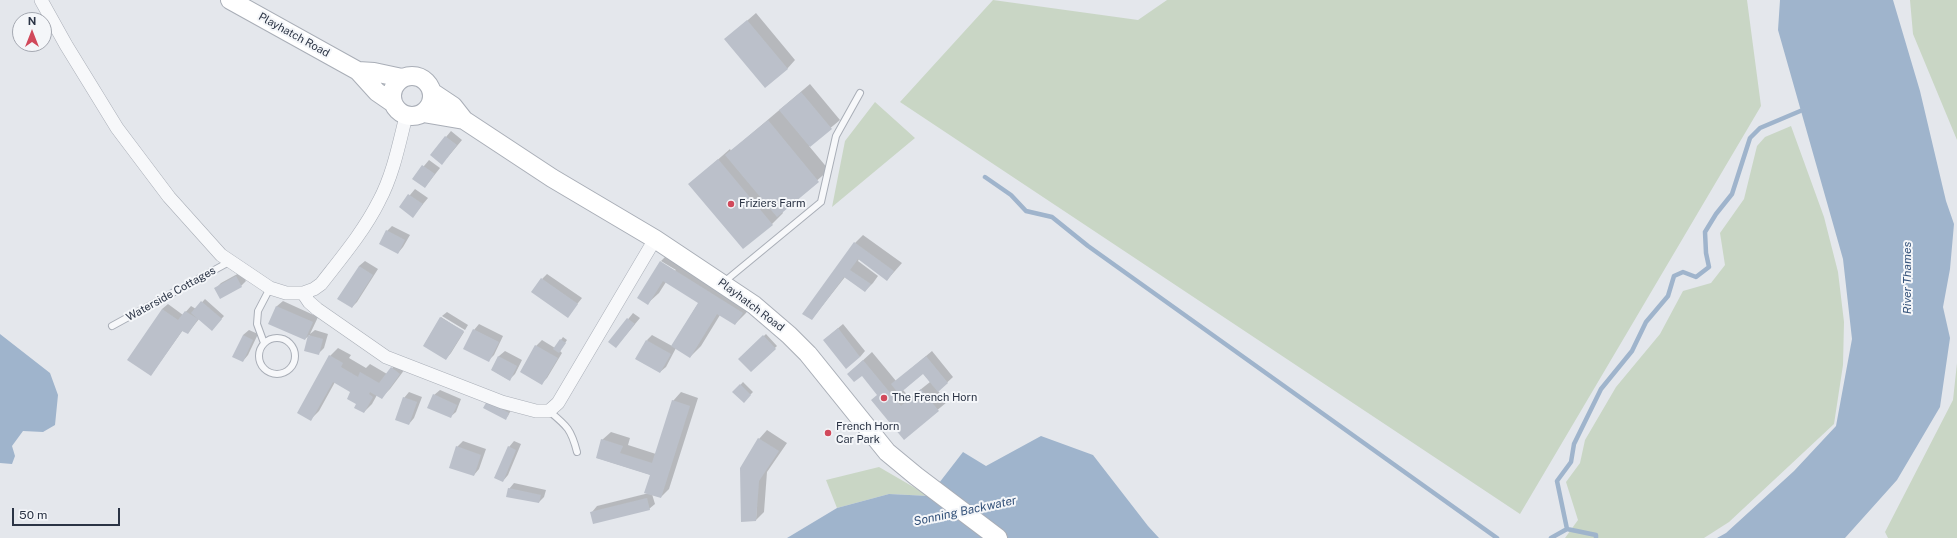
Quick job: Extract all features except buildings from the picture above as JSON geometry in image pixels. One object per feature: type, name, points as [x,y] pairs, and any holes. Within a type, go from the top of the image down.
[{"type":"main road","name":"Playhatch Road","points":[[230,0],[358,71],[377,92],[392,103]]},
{"type":"main road","name":"Playhatch Road","points":[[358,71],[374,72],[402,78]]},
{"type":"main road","points":[[416,76],[422,78],[428,83],[432,92],[431,104],[415,114],[400,113],[392,103],[392,91],[397,81],[402,78],[416,76]]},
{"type":"main road","name":"Playhatch Road","points":[[432,92],[453,106],[464,120],[552,178],[655,239],[723,283],[790,335],[824,372],[887,452],[998,538]]},
{"type":"main road","name":"Playhatch Road","points":[[415,114],[464,120]]},
{"type":"street","points":[[41,0],[66,45],[117,128],[169,197],[229,262],[270,288],[286,293],[303,293],[314,289],[321,284],[354,241],[379,201],[415,114]]},
{"type":"street","points":[[303,293],[309,302],[317,309],[386,357],[502,402],[536,411],[549,411],[558,403],[655,239]]},
{"type":"lane","points":[[723,283],[821,202],[836,136],[860,93]]},
{"type":"lane","name":"Waterside Cottages","points":[[112,326],[229,262]]},
{"type":"lane","points":[[264,343],[257,324],[258,311],[270,288]]},
{"type":"lane","points":[[276,338],[287,342],[294,351],[295,357],[290,368],[285,372],[274,374],[264,369],[258,359],[261,347],[264,343],[276,338]]},
{"type":"lane","points":[[549,411],[567,426],[577,452]]},
{"type":"green space","points":[[993,0],[1138,20],[1167,0],[1747,0],[1761,106],[1520,514],[900,102]]},
{"type":"green space","points":[[1910,0],[1957,0],[1957,140],[1913,34]]},
{"type":"green space","points":[[875,102],[915,138],[832,207],[845,141]]},
{"type":"green space","points":[[1791,126],[1824,217],[1838,272],[1844,322],[1843,365],[1834,424],[1729,522],[1704,538],[1565,538],[1578,520],[1566,482],[1580,463],[1585,440],[1616,387],[1660,334],[1683,291],[1711,283],[1725,265],[1720,233],[1744,199],[1757,146],[1765,137]]},
{"type":"green space","points":[[1957,363],[1957,538],[1888,538],[1885,532],[1953,400]]},
{"type":"green space","points":[[879,467],[929,496],[889,494],[837,508],[826,480]]},
{"type":"water","name":"River Thames","points":[[1780,0],[1893,0],[1920,91],[1946,201],[1954,224],[1950,269],[1943,307],[1950,338],[1940,407],[1897,480],[1845,538],[1717,538],[1726,533],[1794,471],[1836,426],[1852,339],[1843,259],[1778,30]]},
{"type":"water","points":[[0,334],[50,373],[58,395],[55,425],[43,432],[23,431],[12,446],[15,456],[12,464],[0,463]]},
{"type":"water","name":"Sonning Backwater","points":[[1041,436],[1093,455],[1159,538],[787,538],[837,508],[889,494],[929,496],[963,452],[986,466]]},
{"type":"waterway","points":[[1596,538],[1596,535],[1567,529],[1557,481],[1571,462],[1574,444],[1601,389],[1632,351],[1646,322],[1668,296],[1674,276],[1683,272],[1696,277],[1709,267],[1706,253],[1705,232],[1716,214],[1732,194],[1750,138],[1760,128],[1805,109]]},
{"type":"waterway","points":[[985,177],[1011,195],[1026,211],[1052,217],[1088,246],[1497,538]]},
{"type":"waterway","points":[[1551,538],[1567,529]]},
{"type":"place","name":"Friziers Farm","points":[[731,204]]},
{"type":"place","name":"The French Horn","points":[[884,398]]},
{"type":"place","name":"French Horn Car Park","points":[[828,433]]}]
